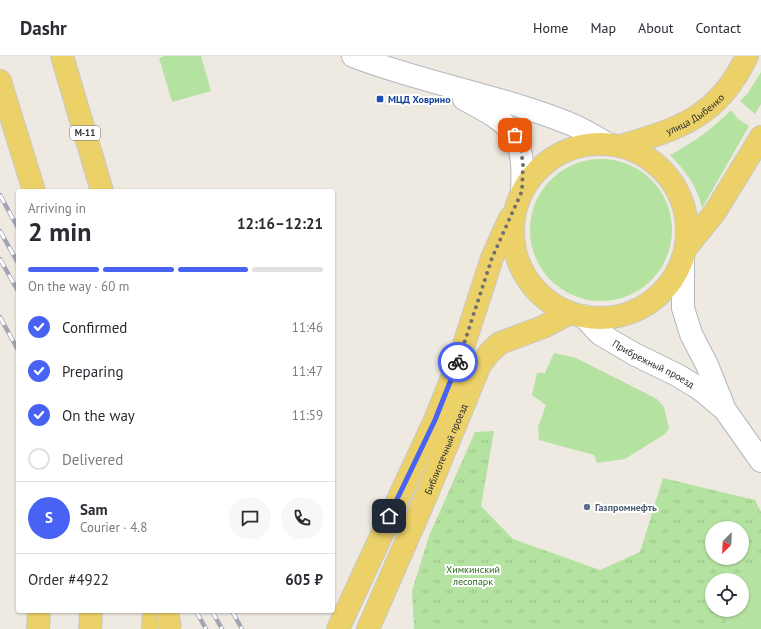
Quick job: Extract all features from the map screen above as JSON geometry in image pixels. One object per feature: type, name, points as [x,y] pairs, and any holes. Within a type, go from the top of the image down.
[{"type":"main road","name":"улица Дыбенко","points":[[614,145],[681,126],[707,110],[725,94],[739,74],[748,56]]},
{"type":"main road","name":"М-11","points":[[65,65],[101,189]]},
{"type":"main road","points":[[3,88],[33,188]]},
{"type":"main road","points":[[684,253],[716,212],[761,137]]},
{"type":"main road","name":"Библиотечный проезд","points":[[338,629],[435,420],[459,360],[492,258],[519,198],[537,170],[558,154],[582,145],[614,145]]},
{"type":"main road","points":[[519,198],[512,228],[513,242],[522,270],[534,288],[550,303],[576,315],[601,318],[618,316],[636,310],[651,302],[665,289],[676,275],[684,253],[687,226],[685,211],[674,184],[659,166],[647,158],[614,145]]},
{"type":"main road","name":"Библиотечный проезд","points":[[370,623],[427,494],[480,365],[490,352],[500,343],[576,315]]},
{"type":"main road","points":[[38,629],[39,613]]},
{"type":"main road","points":[[90,629],[91,613]]},
{"type":"main road","points":[[153,629],[154,613]]},
{"type":"main road","points":[[168,613],[170,629]]},
{"type":"street","points":[[353,56],[433,82],[498,99],[568,123],[614,145]]},
{"type":"street","points":[[433,82],[494,115],[509,128],[521,149],[523,165],[519,198]]},
{"type":"street","name":"Прибрежный проезд","points":[[684,253],[683,308],[685,319],[707,365],[725,410],[761,461]]},
{"type":"street","name":"Прибрежный проезд","points":[[576,315],[600,334],[700,389],[725,410]]},
{"type":"green space","points":[[165,56],[201,56],[211,91],[172,102],[159,58]]},
{"type":"green space","points":[[761,72],[761,104],[755,114],[740,101],[748,93]]},
{"type":"green space","points":[[731,110],[738,119],[749,126],[702,208],[697,192],[690,179],[670,155],[687,146],[702,135]]},
{"type":"green space","points":[[594,159],[608,159],[622,162],[634,167],[646,175],[656,185],[667,203],[671,216],[671,244],[667,257],[656,275],[646,285],[634,293],[622,298],[608,301],[594,301],[580,298],[568,293],[556,285],[546,275],[538,263],[533,251],[530,237],[530,223],[533,209],[538,197],[546,185],[556,175],[568,167],[580,162]]},
{"type":"green space","points":[[554,353],[576,358],[657,399],[664,407],[669,428],[665,434],[625,459],[597,463],[594,455],[539,440],[538,427],[546,405],[532,395],[537,373],[545,373]]},
{"type":"green space","name":"Химкинский лесопарк","points":[[494,431],[481,506],[513,539],[600,570],[640,552],[663,478],[755,500],[761,512],[761,561],[748,573],[705,573],[705,617],[727,617],[726,629],[414,629],[412,591],[429,536],[475,432]]},
{"type":"green space","points":[[761,561],[761,629],[726,629],[727,617],[749,617],[749,573],[747,573]]},
{"type":"railway","points":[[0,195],[16,224]]},
{"type":"railway","points":[[0,231],[16,259]]},
{"type":"railway","points":[[0,259],[16,287]]},
{"type":"railway","points":[[0,317],[16,346]]},
{"type":"railway","points":[[165,613],[174,629]]},
{"type":"railway","points":[[197,613],[206,629]]},
{"type":"railway","points":[[213,613],[222,629]]},
{"type":"railway","points":[[233,613],[242,629]]},
{"type":"way so far","points":[[458,362],[492,258],[522,191],[523,165],[521,149],[515,135]]},
{"type":"place","name":"МЦД Ховрино","points":[[380,99]]},
{"type":"place","name":"Газпромнефть","points":[[587,507]]},
{"type":"route","points":[[389,516],[435,420],[458,362]]}]
